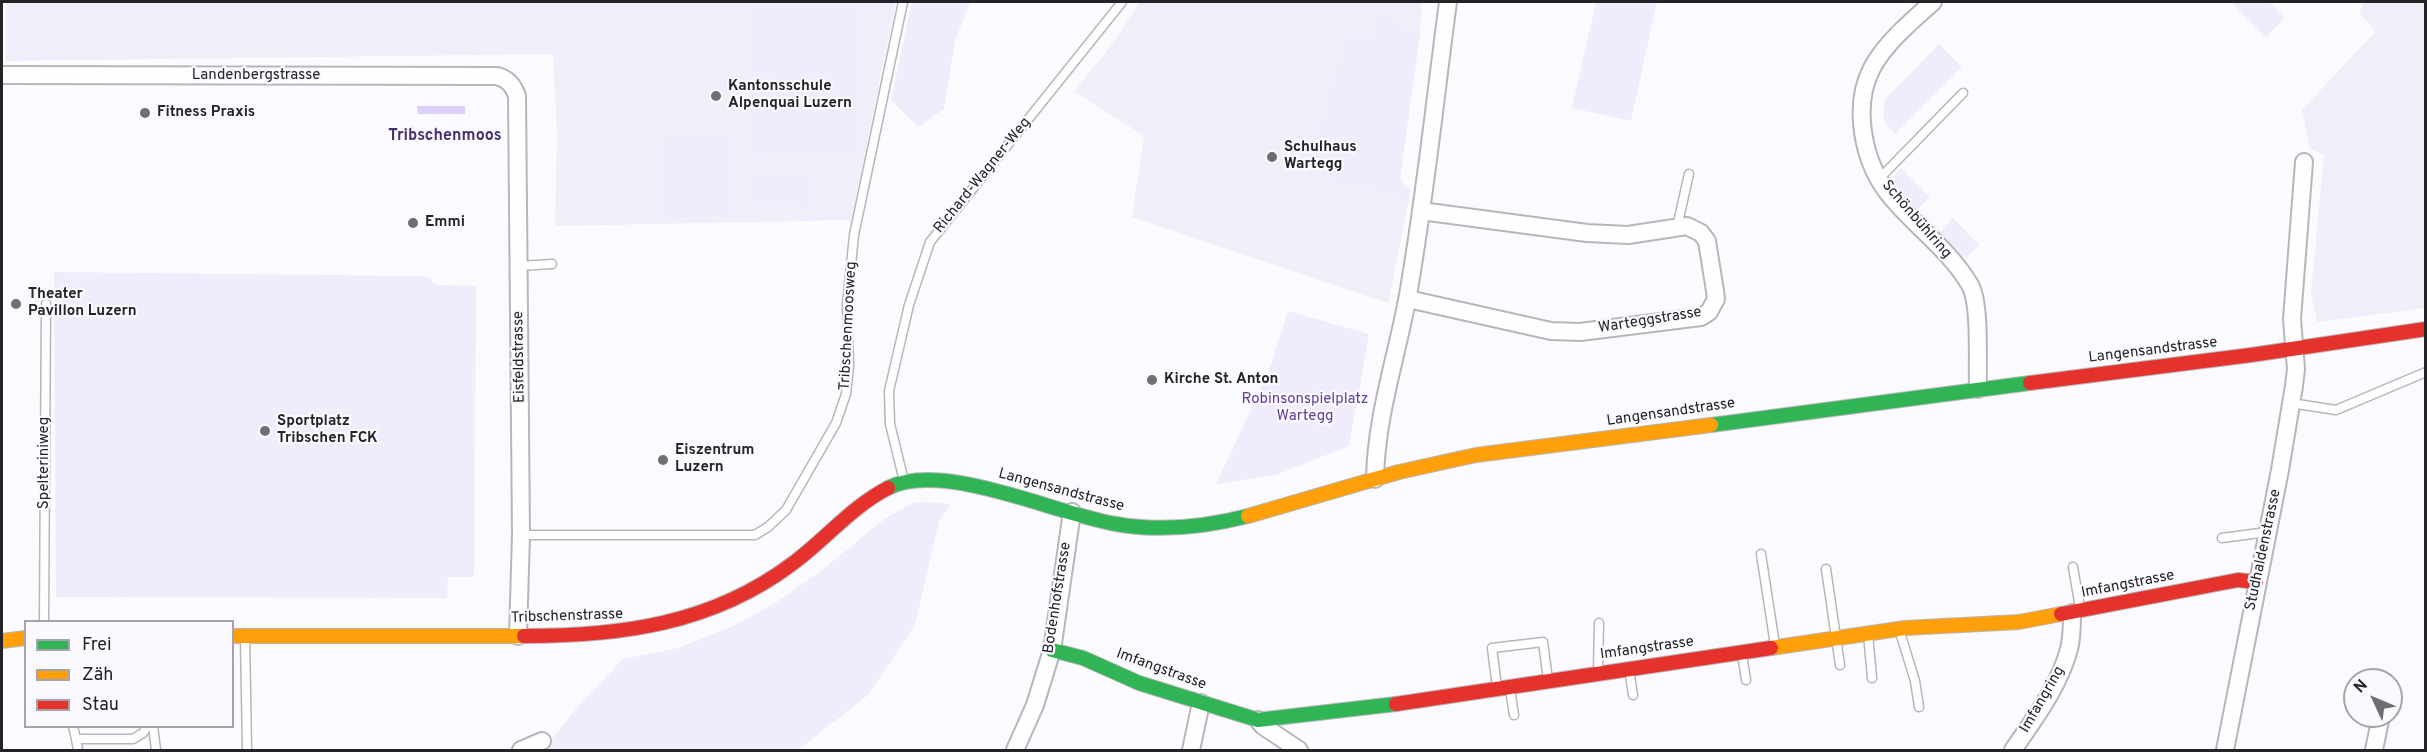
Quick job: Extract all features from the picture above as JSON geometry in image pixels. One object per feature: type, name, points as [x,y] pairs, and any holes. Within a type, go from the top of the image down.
[{"type":"street","points":[[1374,479],[1376,441],[1407,298],[1421,211],[1448,2]]},
{"type":"street","name":"Schönbühlring","points":[[1933,2],[1890,44],[1872,69],[1863,94],[1862,114],[1866,148],[1879,179],[1888,193],[1959,269],[1972,287],[1976,311],[1978,389]]},
{"type":"street","name":"Landenbergstrasse","points":[[2,75],[497,76],[509,81]]},
{"type":"street","name":"Eisfeldstrasse","points":[[509,81],[517,96],[521,535],[519,636]]},
{"type":"street","points":[[2293,348],[2292,319],[2304,162]]},
{"type":"street","name":"Warteggstrasse","points":[[1407,298],[1551,331],[1580,332],[1701,317],[1709,312],[1716,299],[1707,241],[1695,228],[1677,227],[1628,235],[1587,233],[1421,211]]},
{"type":"street","name":"Langensandstrasse","points":[[931,478],[966,483],[1121,525],[1154,528],[1200,525],[1262,512],[1374,479],[1476,455],[2293,348],[2426,328]]},
{"type":"street","name":"Studhaldenstrasse","points":[[2224,750],[2291,403],[2296,369],[2293,348]]},
{"type":"street","name":"Tribschenstrasse","points":[[239,636],[519,636],[621,633],[689,617],[747,593],[792,564],[881,492],[904,482],[931,478]]},
{"type":"street","name":"Bodenhofstrasse","points":[[1015,750],[1035,705],[1052,650],[1072,512]]},
{"type":"street","name":"Imfangstrasse","points":[[1052,650],[1083,658],[1136,682],[1258,720],[1366,708],[1899,629],[2019,622],[2238,580],[2256,582]]},
{"type":"street","name":"Imfangring","points":[[2013,750],[2050,694],[2063,667],[2070,648],[2076,612]]},
{"type":"street","points":[[2,640],[24,638]]},
{"type":"street","points":[[1191,750],[1201,703]]},
{"type":"street","points":[[1258,720],[1263,726],[1299,750]]},
{"type":"street","points":[[2374,750],[2378,728]]},
{"type":"street","points":[[521,750],[542,741]]},
{"type":"lane","name":"Tribschenmoosweg","points":[[521,535],[755,535],[768,527],[786,510],[836,423],[846,394],[849,367],[847,305],[854,235],[903,2]]},
{"type":"lane","name":"Richard-Wagner-Weg","points":[[904,482],[890,424],[889,391],[909,305],[930,242],[1122,2]]},
{"type":"lane","points":[[1879,179],[1963,93]]},
{"type":"lane","points":[[1677,227],[1689,174]]},
{"type":"lane","points":[[519,266],[552,264]]},
{"type":"lane","name":"Spelteriniweg","points":[[44,620],[46,304]]},
{"type":"lane","points":[[2291,403],[2336,410],[2426,372]]},
{"type":"lane","points":[[2222,538],[2267,532]]},
{"type":"lane","points":[[1761,554],[1775,647]]},
{"type":"lane","points":[[2073,567],[2076,612]]},
{"type":"lane","points":[[1826,569],[1840,664]]},
{"type":"lane","points":[[1598,673],[1599,624]]},
{"type":"lane","points":[[1899,629],[1915,681],[1919,707]]},
{"type":"lane","points":[[1868,633],[1872,678]]},
{"type":"lane","points":[[239,636],[247,750]]},
{"type":"lane","points":[[1514,716],[1492,648],[1543,642],[1548,680]]},
{"type":"lane","points":[[1742,652],[1746,680]]},
{"type":"lane","points":[[1629,668],[1633,695]]},
{"type":"lane","points":[[72,728],[78,750]]},
{"type":"lane","points":[[75,739],[134,739],[146,728]]},
{"type":"lane","points":[[153,728],[156,750]]},
{"type":"shaded area","name":"Kantonsschule Alpenquai Luzern","points":[[6,2],[896,2],[851,220],[555,226],[557,132],[553,54],[6,61]]},
{"type":"shaded area","name":"Schulhaus Wartegg","points":[[1140,2],[1422,2],[1420,33],[1400,179],[1410,189],[1388,303],[1132,217],[1144,136],[1074,91],[1111,46]]},
{"type":"shaded area","points":[[2363,2],[2425,2],[2425,308],[2317,322],[2311,293],[2324,155],[2310,149],[2302,110],[2374,33],[2375,30],[2360,14]]},
{"type":"shaded area","points":[[417,106],[465,106],[465,114],[418,114]]},
{"type":"green space","points":[[748,2],[858,2],[858,155],[748,156]]},
{"type":"green space","points":[[912,2],[970,2],[955,41],[944,109],[918,127],[891,100]]},
{"type":"green space","points":[[1596,2],[1657,2],[1631,121],[1572,108]]},
{"type":"green space","points":[[2231,2],[2269,2],[2285,18],[2266,37]]},
{"type":"green space","points":[[1374,14],[1391,16],[1407,29],[1420,33],[1400,179],[1410,189],[1408,204],[1384,193],[1307,176],[1327,92],[1331,89],[1345,32],[1369,38]]},
{"type":"green space","points":[[1939,44],[1962,67],[1895,134],[1883,120],[1885,99]]},
{"type":"green space","points":[[663,137],[734,137],[734,217],[663,217]]},
{"type":"green space","points":[[1901,168],[1930,197],[1916,211],[1895,184],[1895,175]]},
{"type":"green space","points":[[746,174],[814,175],[813,207],[746,206]]},
{"type":"green space","points":[[1953,218],[1979,245],[1966,259],[1939,233]]},
{"type":"green space","name":"Sportplatz Tribschen FCK","points":[[54,272],[425,276],[438,285],[476,286],[474,577],[448,577],[447,598],[56,597]]},
{"type":"green space","name":"Robinsonspielplatz Wartegg","points":[[1288,311],[1369,334],[1349,446],[1276,475],[1216,484],[1269,371]]},
{"type":"green space","points":[[914,502],[951,505],[939,521],[915,625],[868,695],[798,750],[543,750],[576,709],[623,659],[678,648],[731,627],[772,605],[821,571],[883,520]]},
{"type":"traffic: fast","points":[[1711,425],[2030,383]]},
{"type":"traffic: fast","points":[[888,488],[911,481],[938,480],[968,484],[1091,518],[1150,528],[1216,523],[1248,516]]},
{"type":"traffic: fast","points":[[1052,650],[1083,658],[1139,683],[1258,720],[1396,704]]},
{"type":"traffic: slow","points":[[1248,516],[1399,472],[1476,455],[1711,425]]},
{"type":"traffic: slow","points":[[1771,648],[1905,628],[2019,622],[2061,614]]},
{"type":"traffic: slow","points":[[234,636],[524,636]]},
{"type":"traffic: slow","points":[[2,641],[24,638]]},
{"type":"traffic: jam","points":[[2030,383],[2251,355],[2426,329]]},
{"type":"traffic: jam","points":[[524,636],[630,629],[698,613],[730,601],[792,564],[850,514],[888,488]]},
{"type":"traffic: jam","points":[[2061,614],[2238,580],[2256,582]]},
{"type":"traffic: jam","points":[[1396,704],[1771,648]]},
{"type":"place","name":"Kantonsschule Alpenquai Luzern","points":[[716,96]]},
{"type":"place","name":"Fitness Praxis","points":[[145,113]]},
{"type":"place","name":"Schulhaus Wartegg","points":[[1272,157]]},
{"type":"place","name":"Emmi","points":[[413,223]]},
{"type":"place","name":"Theater Pavillon Luzern","points":[[16,304]]},
{"type":"place","name":"Kirche St. Anton","points":[[1152,380]]},
{"type":"place","name":"Sportplatz Tribschen FCK","points":[[265,431]]},
{"type":"place","name":"Eiszentrum Luzern","points":[[663,460]]},
{"type":"district","name":"Tribschenmoos","points":[[445,137]]}]
